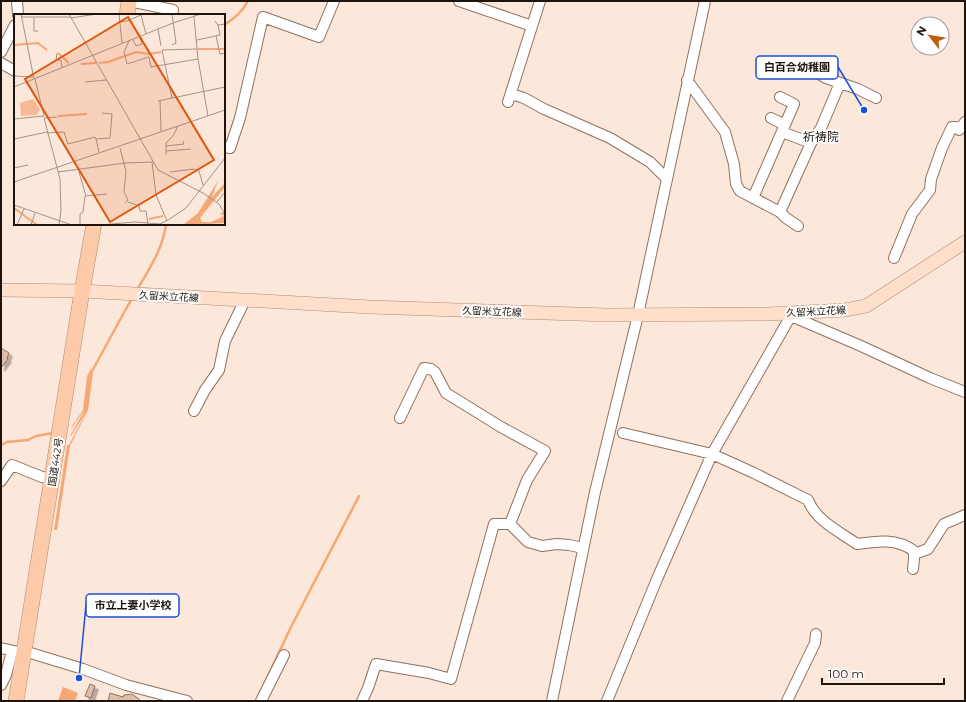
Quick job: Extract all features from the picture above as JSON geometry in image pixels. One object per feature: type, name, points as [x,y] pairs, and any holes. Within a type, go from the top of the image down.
[{"type":"highway","points":[[127,14],[129,1]]},
{"type":"highway","name":"国道442号","points":[[16,701],[20,652],[52,479],[94,225]]},
{"type":"main road","name":"久留米立花線","points":[[1,290],[82,291],[378,307],[599,315],[792,314],[845,310],[866,306],[965,242]]},
{"type":"street","points":[[17,1],[18,14]]},
{"type":"street","points":[[129,1],[173,10],[172,14]]},
{"type":"street","points":[[225,147],[230,148],[240,118],[263,17],[319,36],[334,1]]},
{"type":"street","points":[[459,1],[532,26]]},
{"type":"street","points":[[540,1],[509,98],[524,98],[544,109],[610,138],[650,162],[666,178]]},
{"type":"street","points":[[552,701],[583,548],[606,443],[638,315],[666,178],[705,1]]},
{"type":"street","points":[[1,52],[14,27]]},
{"type":"street","points":[[1,63],[14,70]]},
{"type":"street","points":[[819,74],[826,78],[858,89],[876,98]]},
{"type":"street","points":[[687,80],[725,132],[734,164],[736,184],[740,191],[780,212],[798,226]]},
{"type":"street","points":[[780,212],[811,143],[821,128],[840,83]]},
{"type":"street","points":[[753,198],[794,104],[780,97]]},
{"type":"street","points":[[770,118],[784,128],[811,143]]},
{"type":"street","points":[[894,258],[912,214],[930,190],[931,179],[942,148],[952,127],[956,127],[959,130],[965,122]]},
{"type":"street","points":[[194,411],[205,390],[219,370],[225,341],[246,300]]},
{"type":"street","points":[[607,701],[657,579],[712,454],[792,314],[930,378],[965,392]]},
{"type":"street","points":[[400,418],[422,365],[435,372],[446,393],[546,451],[526,480],[510,524]]},
{"type":"street","points":[[623,433],[712,454],[754,473],[808,500],[811,508],[820,518],[857,544],[879,541],[894,542],[909,547],[914,551],[913,569]]},
{"type":"street","points":[[1,481],[12,465],[42,477],[52,479]]},
{"type":"street","points":[[914,554],[928,549],[944,524],[965,515]]},
{"type":"street","points":[[362,701],[376,664],[429,673],[451,679],[494,524],[510,524],[528,542],[542,546],[557,544],[583,548]]},
{"type":"street","points":[[787,701],[815,643],[816,634]]},
{"type":"street","points":[[1,648],[83,669],[126,685],[187,701]]},
{"type":"street","points":[[1,684],[20,652]]},
{"type":"street","points":[[261,701],[284,655]]},
{"type":"shaded area","points":[[91,369],[93,372],[88,410],[70,446],[57,530],[54,530],[67,445],[69,445],[86,412],[70,436],[85,409],[71,429],[83,410],[87,376]]},
{"type":"shaded area","points":[[63,687],[78,693],[75,701],[58,701]]},
{"type":"building","points":[[1,348],[9,353],[8,359],[1,368]]},
{"type":"building","points":[[90,684],[95,686],[91,698],[85,696]]},
{"type":"building","points":[[110,693],[123,697],[124,695],[132,694],[139,699],[139,701],[108,701]]},
{"type":"waterway","points":[[225,24],[240,12],[248,1]]},
{"type":"waterway","points":[[137,290],[159,250],[166,225]]},
{"type":"waterway","points":[[91,373],[132,298]]},
{"type":"waterway","points":[[1,445],[7,442],[28,440],[36,436],[53,433]]},
{"type":"waterway","points":[[256,701],[291,627],[359,496]]},
{"type":"place","name":"白百合幼稚園","points":[[864,110]]},
{"type":"place","name":"市立上妻小学校","points":[[79,678]]},
{"type":"district","name":"祈祷院","points":[[821,137]]}]
